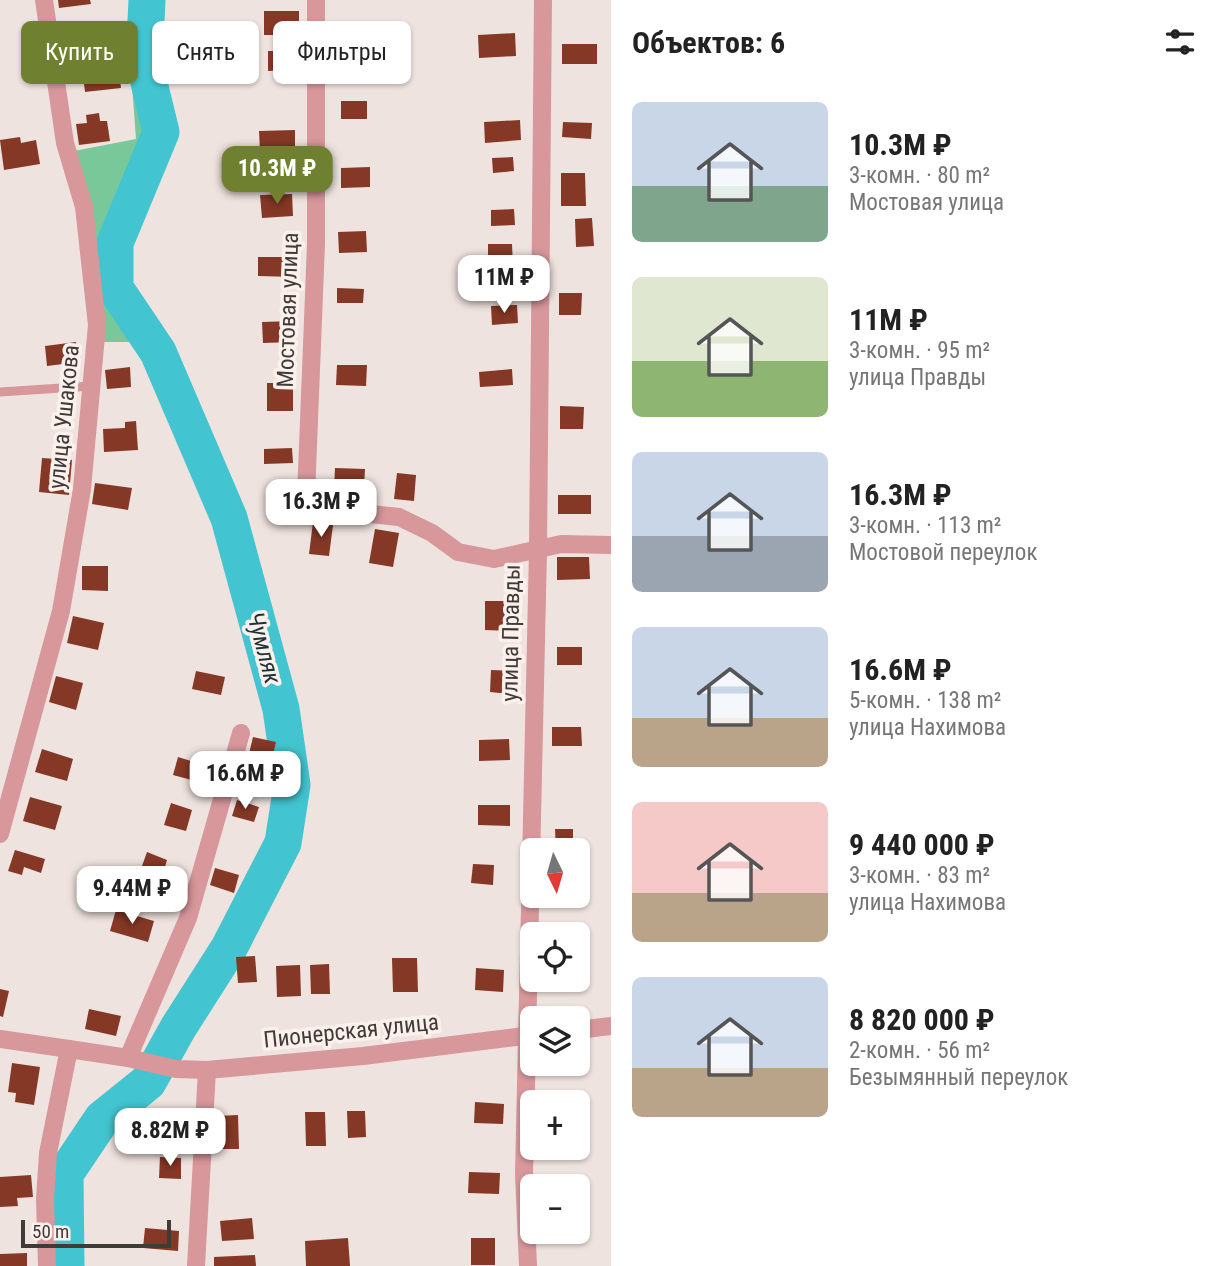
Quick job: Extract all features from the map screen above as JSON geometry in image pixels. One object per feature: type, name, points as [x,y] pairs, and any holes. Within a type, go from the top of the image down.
[{"type":"street","name":"улица Ушакова","points":[[0,834],[61,611],[82,489],[97,325],[84,207],[65,143],[44,0]]},
{"type":"street","name":"Мостовая улица","points":[[316,0],[316,244],[306,496],[333,510],[399,517],[432,533],[458,552],[494,559],[538,551]]},
{"type":"street","name":"улица Правды","points":[[530,1006],[538,551],[543,0]]},
{"type":"street","points":[[538,551],[561,544],[611,545]]},
{"type":"street","points":[[128,1058],[188,918],[241,733]]},
{"type":"street","points":[[590,1029],[611,1026]]},
{"type":"street","name":"Пионерская улица","points":[[0,1038],[128,1058],[176,1069],[207,1070],[363,1056],[520,1036]]},
{"type":"street","points":[[47,1266],[45,1199],[48,1153],[69,1049]]},
{"type":"street","points":[[196,1266],[207,1070]]},
{"type":"street","name":"улица Правды","points":[[527,1076],[523,1174],[528,1266]]},
{"type":"lane","points":[[0,392],[92,386]]},
{"type":"green space","points":[[132,85],[157,131],[110,240],[110,298],[135,342],[103,342],[74,151],[136,139]]},
{"type":"building","points":[[58,0],[90,0],[91,4],[59,8]]},
{"type":"building","points":[[264,11],[299,11],[299,21],[273,21],[273,35],[264,35]]},
{"type":"building","points":[[515,33],[516,56],[479,58],[478,35]]},
{"type":"building","points":[[562,44],[597,44],[597,64],[562,64]]},
{"type":"building","points":[[268,51],[273,51],[273,71],[268,71]]},
{"type":"building","points":[[84,84],[121,84],[121,88],[85,92]]},
{"type":"building","points":[[341,101],[367,101],[367,119],[341,119]]},
{"type":"building","points":[[99,113],[100,121],[107,121],[110,141],[79,145],[76,124],[87,123],[86,115]]},
{"type":"building","points":[[520,120],[521,140],[485,143],[484,122]]},
{"type":"building","points":[[563,122],[592,123],[591,139],[562,137]]},
{"type":"building","points":[[295,130],[295,150],[260,151],[259,131]]},
{"type":"building","points":[[20,137],[21,143],[36,140],[40,164],[4,170],[0,140]]},
{"type":"building","points":[[513,157],[514,171],[493,173],[492,158]]},
{"type":"building","points":[[370,167],[370,187],[341,188],[341,168]]},
{"type":"building","points":[[561,173],[585,173],[586,206],[561,206]]},
{"type":"building","points":[[292,194],[293,216],[262,218],[260,195]]},
{"type":"building","points":[[514,209],[515,225],[491,226],[491,210]]},
{"type":"building","points":[[592,218],[594,246],[576,247],[575,219]]},
{"type":"building","points":[[366,231],[367,252],[339,253],[338,232]]},
{"type":"building","points":[[488,244],[512,244],[513,265],[488,265]]},
{"type":"building","points":[[258,257],[295,257],[295,277],[258,276]]},
{"type":"building","points":[[337,288],[364,289],[363,303],[337,303]]},
{"type":"building","points":[[559,293],[582,293],[581,315],[559,315]]},
{"type":"building","points":[[517,305],[518,323],[492,325],[491,306]]},
{"type":"building","points":[[293,321],[294,342],[263,343],[262,322]]},
{"type":"building","points":[[76,342],[79,362],[47,366],[45,346]]},
{"type":"building","points":[[337,365],[367,365],[366,386],[336,385]]},
{"type":"building","points":[[130,367],[131,387],[107,389],[105,370]]},
{"type":"building","points":[[512,369],[513,385],[480,387],[479,372]]},
{"type":"building","points":[[267,383],[293,383],[293,411],[267,411]]},
{"type":"building","points":[[560,406],[584,407],[583,429],[560,429]]},
{"type":"building","points":[[136,421],[138,450],[104,452],[103,429],[125,428],[125,422]]},
{"type":"building","points":[[292,448],[293,463],[264,464],[264,449]]},
{"type":"building","points":[[42,458],[72,460],[69,495],[39,492]]},
{"type":"building","points":[[335,468],[365,469],[364,489],[334,489]]},
{"type":"building","points":[[397,473],[416,475],[414,501],[394,499]]},
{"type":"building","points":[[95,483],[132,488],[128,510],[92,504]]},
{"type":"building","points":[[558,495],[591,495],[591,514],[558,514]]},
{"type":"building","points":[[313,522],[333,525],[329,556],[309,554]]},
{"type":"building","points":[[375,529],[399,533],[393,567],[369,563]]},
{"type":"building","points":[[557,557],[589,557],[590,579],[557,580]]},
{"type":"building","points":[[82,566],[108,566],[108,591],[82,590]]},
{"type":"building","points":[[485,601],[512,601],[511,631],[485,630]]},
{"type":"building","points":[[73,616],[104,623],[98,650],[67,643]]},
{"type":"building","points":[[557,647],[582,647],[582,665],[557,665]]},
{"type":"building","points":[[491,670],[513,671],[511,694],[490,692]]},
{"type":"building","points":[[196,671],[225,677],[221,695],[192,689]]},
{"type":"building","points":[[56,676],[83,683],[76,710],[49,702]]},
{"type":"building","points":[[552,727],[581,727],[582,746],[552,746]]},
{"type":"building","points":[[253,737],[276,742],[269,771],[246,766]]},
{"type":"building","points":[[509,739],[510,760],[479,761],[479,740]]},
{"type":"building","points":[[42,749],[73,759],[67,781],[35,772]]},
{"type":"building","points":[[178,757],[204,765],[199,782],[173,775]]},
{"type":"building","points":[[30,797],[62,806],[55,830],[23,821]]},
{"type":"building","points":[[237,800],[259,807],[254,822],[232,816]]},
{"type":"building","points":[[171,803],[192,810],[186,831],[164,825]]},
{"type":"building","points":[[478,805],[510,805],[510,826],[478,825]]},
{"type":"building","points":[[555,829],[573,829],[573,838],[555,838]]},
{"type":"building","points":[[15,850],[45,859],[41,873],[24,867],[22,875],[8,871]]},
{"type":"building","points":[[147,852],[167,860],[165,867],[172,870],[164,891],[137,880]]},
{"type":"building","points":[[473,864],[494,865],[493,885],[471,883]]},
{"type":"building","points":[[215,868],[239,875],[234,893],[210,885]]},
{"type":"building","points":[[116,910],[154,921],[148,942],[110,931]]},
{"type":"building","points":[[255,956],[257,982],[238,983],[236,957]]},
{"type":"building","points":[[392,958],[417,958],[418,992],[393,992]]},
{"type":"building","points":[[329,964],[330,994],[311,994],[310,965]]},
{"type":"building","points":[[300,965],[301,996],[277,997],[276,966]]},
{"type":"building","points":[[476,968],[504,970],[503,992],[475,990]]},
{"type":"building","points":[[0,989],[9,991],[3,1017],[0,1016]]},
{"type":"building","points":[[89,1009],[121,1016],[116,1036],[85,1029]]},
{"type":"building","points":[[12,1063],[40,1067],[34,1105],[15,1102],[16,1093],[8,1092]]},
{"type":"building","points":[[475,1102],[504,1104],[503,1124],[474,1123]]},
{"type":"building","points":[[347,1111],[365,1111],[366,1137],[348,1138]]},
{"type":"building","points":[[305,1112],[325,1112],[326,1146],[306,1146]]},
{"type":"building","points":[[238,1115],[239,1149],[219,1149],[218,1116]]},
{"type":"building","points":[[160,1157],[181,1158],[181,1179],[159,1178]]},
{"type":"building","points":[[469,1172],[500,1173],[499,1194],[468,1193]]},
{"type":"building","points":[[31,1175],[33,1197],[17,1198],[18,1206],[0,1207],[0,1177]]},
{"type":"building","points":[[252,1218],[254,1239],[222,1241],[220,1221]]},
{"type":"building","points":[[145,1228],[179,1231],[178,1251],[143,1248]]},
{"type":"building","points":[[348,1238],[350,1266],[306,1266],[305,1241]]},
{"type":"building","points":[[471,1238],[495,1238],[495,1265],[471,1265]]},
{"type":"building","points":[[27,1253],[27,1266],[0,1266],[0,1254]]},
{"type":"building","points":[[255,1255],[256,1266],[214,1266],[214,1257]]},
{"type":"waterway","name":"Чумляк","points":[[66,1266],[65,1174],[102,1119],[148,1082],[178,1028],[229,948],[283,843],[292,785],[281,709],[229,518],[158,352],[115,288],[115,243],[161,132],[144,62],[147,0]]}]
